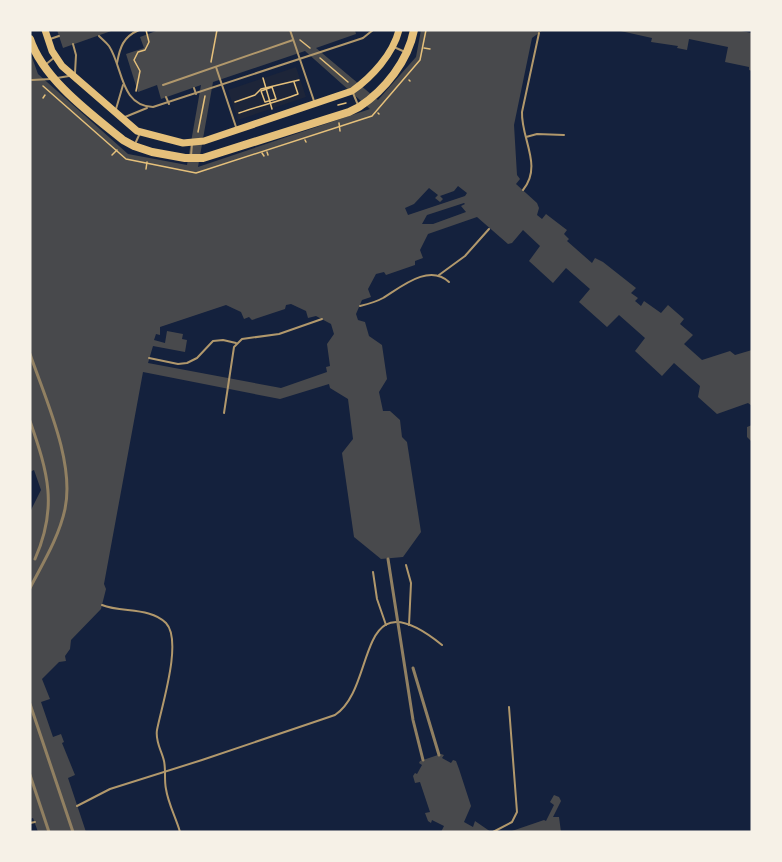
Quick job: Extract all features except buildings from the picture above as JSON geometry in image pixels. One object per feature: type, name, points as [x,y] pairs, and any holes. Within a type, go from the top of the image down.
[{"type":"main road","points":[[45,30],[55,57],[140,133],[194,141],[237,130],[315,104],[352,88],[366,79],[393,46],[399,30]]},
{"type":"main road","points":[[30,39],[43,67],[53,79],[113,132],[134,146],[152,152],[191,159],[217,154],[359,107],[375,94],[402,64],[418,31]]},
{"type":"lane","points":[[117,65],[122,42],[134,31],[139,30]]},
{"type":"lane","points":[[290,30],[315,104]]},
{"type":"lane","points":[[125,117],[149,107],[169,104],[363,38],[373,30]]},
{"type":"lane","points":[[523,190],[530,181],[532,167],[522,112],[539,33]]},
{"type":"lane","points":[[48,39],[59,36]]},
{"type":"lane","points":[[99,36],[109,46],[123,85],[136,102],[149,107]]},
{"type":"lane","points":[[349,37],[351,42]]},
{"type":"lane","points":[[163,85],[293,40]]},
{"type":"lane","points":[[32,80],[74,75],[76,55],[73,44]]},
{"type":"lane","points":[[393,46],[408,54]]},
{"type":"lane","points":[[43,67],[55,57]]},
{"type":"lane","points":[[216,66],[237,130]]},
{"type":"lane","points":[[116,109],[123,85]]},
{"type":"lane","points":[[194,88],[196,94]]},
{"type":"lane","points":[[352,88],[359,107]]},
{"type":"lane","points":[[166,97],[169,104]]},
{"type":"lane","points":[[134,146],[140,133]]},
{"type":"lane","points":[[526,137],[537,134],[564,135]]},
{"type":"lane","points":[[191,159],[194,141]]},
{"type":"lane","points":[[360,306],[382,298],[412,279],[438,276],[465,256],[489,229]]},
{"type":"lane","points":[[438,276],[449,282]]},
{"type":"lane","points":[[149,358],[185,364],[197,358],[213,341],[225,340],[236,343],[244,339],[279,334],[322,319]]},
{"type":"lane","points":[[224,413],[236,343]]},
{"type":"lane","points":[[406,565],[411,583],[409,625]]},
{"type":"lane","points":[[373,572],[377,599],[386,625]]},
{"type":"lane","points":[[102,605],[113,609],[150,614],[161,619],[169,627],[172,638],[170,672],[157,735],[164,762],[166,790],[180,832]]},
{"type":"lane","points":[[77,806],[110,789],[339,712],[351,696],[372,641],[386,625],[394,623],[419,628],[442,645]]},
{"type":"lane","points":[[493,832],[509,825],[518,812],[509,707]]},
{"type":"lane","points":[[30,823],[34,822]]},
{"type":"path","points":[[135,97],[140,71],[135,60],[138,52],[145,50],[149,42],[146,30]]},
{"type":"path","points":[[210,69],[217,30]]},
{"type":"path","points":[[418,31],[427,32]]},
{"type":"path","points":[[298,38],[352,88]]},
{"type":"path","points":[[423,48],[430,49]]},
{"type":"path","points":[[409,74],[413,78]]},
{"type":"path","points":[[229,105],[255,95],[261,89],[306,77]]},
{"type":"path","points":[[263,78],[272,109]]},
{"type":"path","points":[[232,115],[298,94],[294,82]]},
{"type":"path","points":[[272,87],[276,99],[265,102],[261,91],[267,89],[272,87]]},
{"type":"path","points":[[194,141],[206,92]]},
{"type":"path","points":[[338,122],[340,131]]},
{"type":"path","points":[[307,141],[308,137]]},
{"type":"path","points":[[112,155],[117,150]]},
{"type":"path","points":[[146,169],[147,162]]},
{"type":"path","points":[[184,176],[185,171]]},
{"type":"shaded area","points":[[296,67],[306,97],[238,120],[228,90]]},
{"type":"railway","points":[[30,354],[57,430],[66,471],[67,491],[59,530],[30,588]]},
{"type":"railway","points":[[30,421],[42,457],[48,490],[46,523],[35,559]]},
{"type":"railway","points":[[388,559],[413,720],[423,760]]},
{"type":"railway","points":[[413,668],[439,755]]},
{"type":"railway","points":[[30,704],[73,832]]},
{"type":"railway","points":[[30,775],[49,832]]}]
